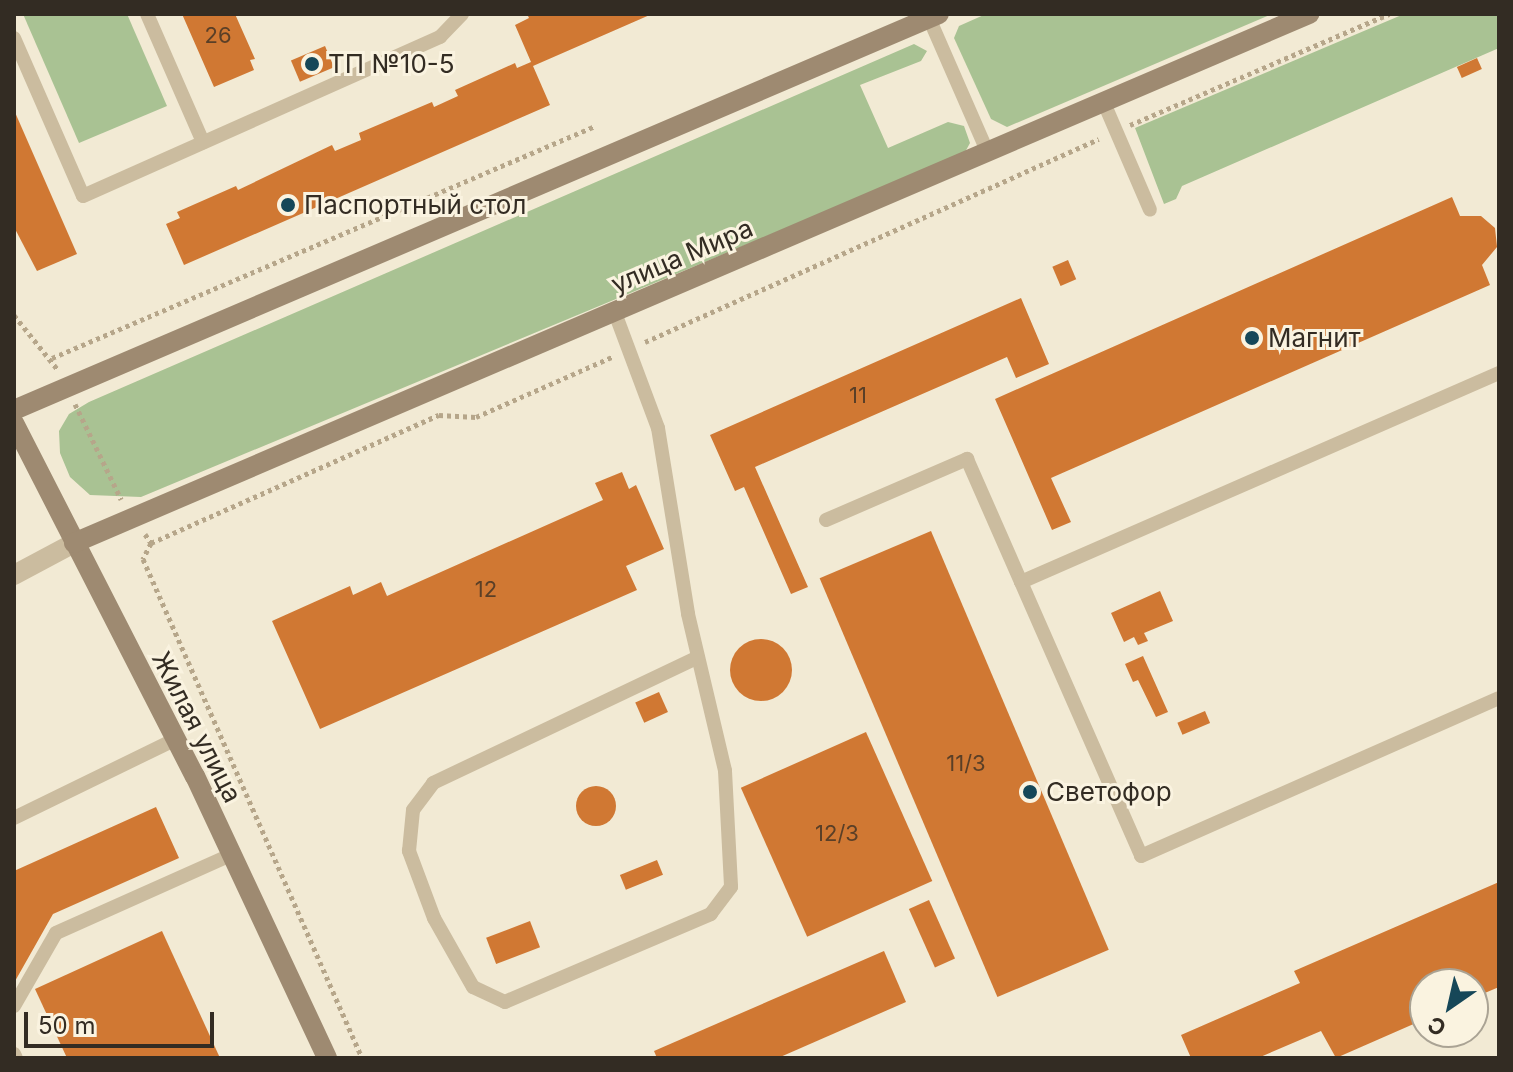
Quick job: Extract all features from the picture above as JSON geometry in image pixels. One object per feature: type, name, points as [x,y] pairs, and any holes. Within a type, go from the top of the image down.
[{"type":"main road","name":"улица Мира","points":[[74,543],[1309,14]]},
{"type":"main road","points":[[14,410],[934,16]]},
{"type":"main road","name":"Жилая улица","points":[[14,423],[233,854],[327,1058]]},
{"type":"street","points":[[14,575],[74,543]]},
{"type":"lane","points":[[147,14],[203,142]]},
{"type":"lane","points":[[14,38],[83,196],[440,37],[462,14]]},
{"type":"lane","points":[[934,16],[988,153]]},
{"type":"lane","points":[[1104,103],[1150,210]]},
{"type":"lane","points":[[615,313],[658,428],[698,657],[725,771],[731,887],[711,914],[505,1002],[473,987],[434,918],[409,851],[413,810],[433,783],[698,657]]},
{"type":"lane","points":[[1021,582],[1499,373]]},
{"type":"lane","points":[[826,520],[967,459],[1141,856],[1499,698]]},
{"type":"lane","points":[[14,818],[176,739]]},
{"type":"lane","points":[[14,1006],[56,933],[233,854]]},
{"type":"path","points":[[362,1058],[143,559],[151,543],[439,415],[476,417],[1116,131],[1389,14]]},
{"type":"path","points":[[52,358],[595,126]]},
{"type":"path","points":[[14,315],[52,358],[132,516],[151,543]]},
{"type":"green space","points":[[23,14],[127,14],[167,106],[79,143]]},
{"type":"green space","points":[[986,14],[1272,14],[1007,127],[991,119],[954,38],[959,26]]},
{"type":"green space","points":[[1404,14],[1499,14],[1499,48],[1182,186],[1176,199],[1164,204],[1135,128]]},
{"type":"green space","points":[[914,44],[927,51],[921,61],[860,85],[888,148],[948,122],[964,126],[970,143],[964,154],[141,497],[90,495],[70,477],[60,453],[59,431],[69,414],[89,402]]},
{"type":"building","points":[[182,14],[235,14],[255,59],[250,60],[254,70],[214,87]]},
{"type":"building","points":[[527,14],[652,14],[533,66],[550,105],[184,265],[166,224],[180,218],[177,212],[236,186],[238,190],[332,145],[335,151],[361,140],[359,133],[432,102],[434,107],[458,96],[455,90],[515,63],[517,68],[531,62],[515,25],[529,18]]},
{"type":"building","name":"ТП №10-5","points":[[325,46],[334,67],[300,82],[291,60]]},
{"type":"building","points":[[1477,58],[1482,69],[1462,78],[1457,67]]},
{"type":"building","points":[[14,110],[77,254],[37,271],[14,227]]},
{"type":"building","name":"Магнит","points":[[1452,197],[1460,216],[1481,216],[1495,228],[1497,247],[1482,265],[1490,285],[1051,478],[1071,522],[1052,530],[995,399]]},
{"type":"building","points":[[1068,260],[1076,279],[1061,286],[1052,267]]},
{"type":"building","points":[[1021,298],[1049,364],[1016,378],[1007,357],[755,467],[808,587],[791,594],[744,487],[735,491],[710,435]]},
{"type":"building","points":[[622,472],[629,489],[636,485],[664,549],[626,566],[637,590],[320,729],[272,621],[350,586],[353,595],[381,582],[387,596],[603,500],[595,483]]},
{"type":"building","points":[[931,531],[1109,950],[997,997],[820,578]]},
{"type":"building","points":[[1160,591],[1173,621],[1144,633],[1148,641],[1138,645],[1134,637],[1124,642],[1111,613]]},
{"type":"building","points":[[761,639],[783,648],[792,670],[783,692],[761,701],[739,692],[730,670],[739,648]]},
{"type":"building","points":[[1143,656],[1168,712],[1156,717],[1138,680],[1133,682],[1125,664]]},
{"type":"building","points":[[659,692],[668,712],[644,723],[635,703]]},
{"type":"building","points":[[1205,711],[1210,723],[1182,735],[1177,723]]},
{"type":"building","points":[[866,732],[932,881],[807,937],[741,788]]},
{"type":"building","points":[[596,786],[610,792],[616,806],[610,820],[596,826],[582,820],[576,806],[582,792]]},
{"type":"building","points":[[156,807],[179,858],[53,914],[14,983],[14,871]]},
{"type":"building","points":[[657,860],[663,875],[626,890],[620,875]]},
{"type":"building","points":[[1499,882],[1499,987],[1489,991],[1489,968],[1409,968],[1409,1026],[1336,1058],[1321,1031],[1258,1058],[1191,1058],[1181,1035],[1300,983],[1294,971]]},
{"type":"building","points":[[929,900],[955,958],[935,967],[909,909]]},
{"type":"building","points":[[530,921],[540,947],[496,964],[486,938]]},
{"type":"building","points":[[162,931],[220,1058],[67,1058],[35,989]]},
{"type":"building","points":[[884,951],[906,1002],[778,1058],[657,1058],[654,1051]]},
{"type":"place","name":"ТП №10-5","points":[[312,64]]},
{"type":"place","name":"Паспортный стол","points":[[288,205]]},
{"type":"place","name":"Магнит","points":[[1252,338]]},
{"type":"place","name":"Светофор","points":[[1030,792]]}]
